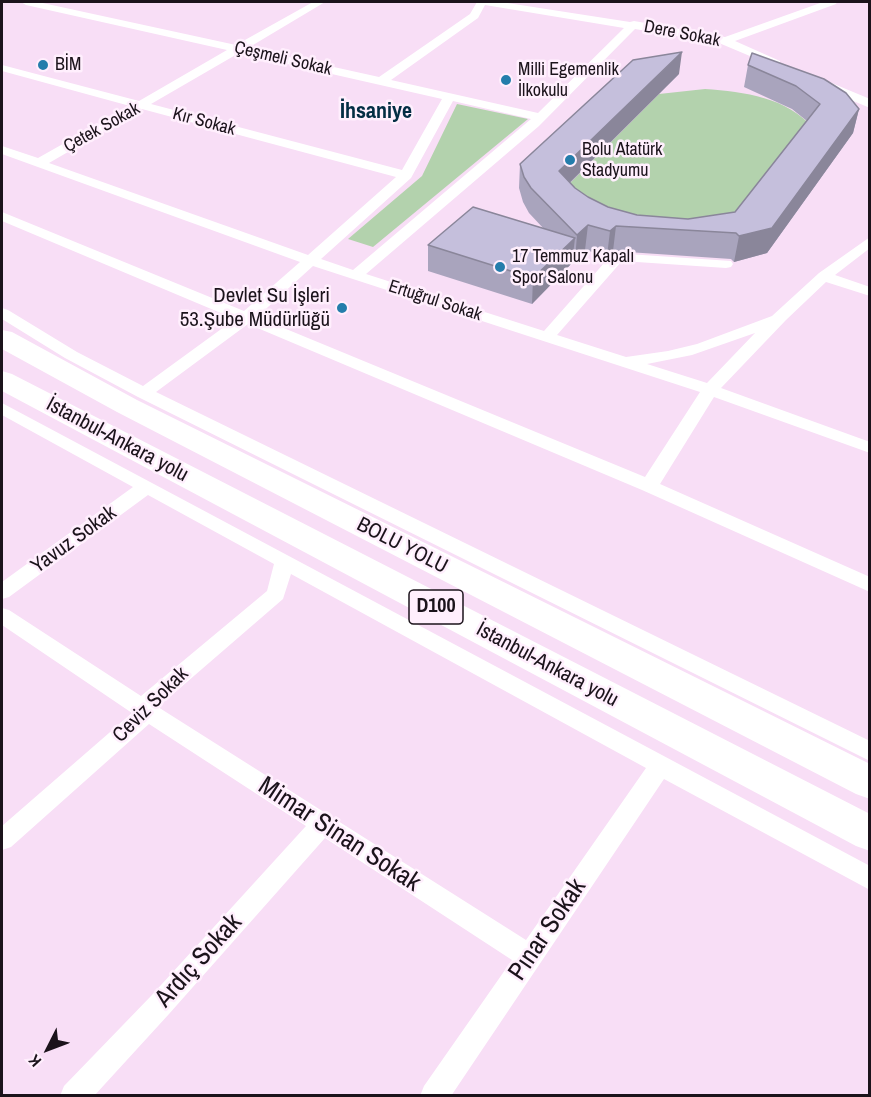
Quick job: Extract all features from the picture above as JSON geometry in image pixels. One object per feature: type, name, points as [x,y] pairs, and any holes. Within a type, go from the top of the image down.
[{"type":"highway","name":"BOLU YOLU","points":[[2,338],[127,406],[870,783]]},
{"type":"highway","name":"İstanbul-Ankara yolu","points":[[2,380],[870,834]]},
{"type":"street","name":"Çeşmeli Sokak","points":[[26,2],[540,117]]},
{"type":"street","name":"Çetek Sokak","points":[[39,163],[321,2]]},
{"type":"street","name":"Dere Sokak","points":[[483,2],[634,24],[725,41],[787,68]]},
{"type":"street","points":[[382,81],[474,15],[483,2]]},
{"type":"street","points":[[725,41],[832,2]]},
{"type":"street","points":[[356,275],[540,117],[607,55],[634,24]]},
{"type":"street","name":"Kır Sokak","points":[[2,68],[406,175]]},
{"type":"street","points":[[808,77],[870,104]]},
{"type":"street","points":[[144,393],[245,319],[406,175],[449,97]]},
{"type":"street","name":"Ertuğrul Sokak","points":[[2,150],[311,261],[710,390],[870,448]]},
{"type":"street","points":[[2,216],[648,486],[870,585]]},
{"type":"street","points":[[648,486],[710,390],[824,276],[870,241]]},
{"type":"street","points":[[546,338],[618,256],[726,264]]},
{"type":"street","points":[[824,276],[870,292]]},
{"type":"street","points":[[2,313],[71,355],[144,393],[870,752]]},
{"type":"street","points":[[620,361],[675,355],[707,346],[780,318]]},
{"type":"street","points":[[2,408],[870,879]]},
{"type":"street","name":"Yavuz Sokak","points":[[2,592],[146,487]]},
{"type":"street","name":"Ceviz Sokak","points":[[2,840],[276,594],[285,561]]},
{"type":"street","name":"Mimar Sinan Sokak","points":[[2,615],[145,710],[530,957]]},
{"type":"street","name":"Pınar Sokak","points":[[434,1095],[661,765]]},
{"type":"street","name":"Ardıç Sokak","points":[[74,1095],[160,1005],[322,824]]},
{"type":"green space","points":[[705,89],[735,92],[778,103],[803,118],[814,129],[709,242],[560,193],[659,94]]},
{"type":"green space","points":[[457,104],[528,119],[373,247],[348,239],[422,176]]},
{"type":"building","points":[[682,52],[559,171],[575,188],[608,207],[637,215],[688,219],[735,212],[820,104],[796,86],[748,65],[752,53],[824,79],[846,93],[859,109],[772,228],[739,236],[736,233],[616,226],[610,231],[588,225],[577,235],[531,188],[520,164],[633,60]]},
{"type":"building","points":[[473,207],[575,238],[533,278],[428,245]]},
{"type":"place","name":"BİM","points":[[43,65]]},
{"type":"place","name":"Milli Egemenlik İlkokulu","points":[[506,80]]},
{"type":"place","name":"Bolu Atatürk Stadyumu","points":[[570,160]]},
{"type":"place","name":"17 Temmuz Kapalı Spor Salonu","points":[[500,267]]},
{"type":"place","name":"Devlet Su İşleri 53.Şube Müdürlüğü","points":[[342,308]]},
{"type":"district","name":"İhsaniye","points":[[376,112]]}]
